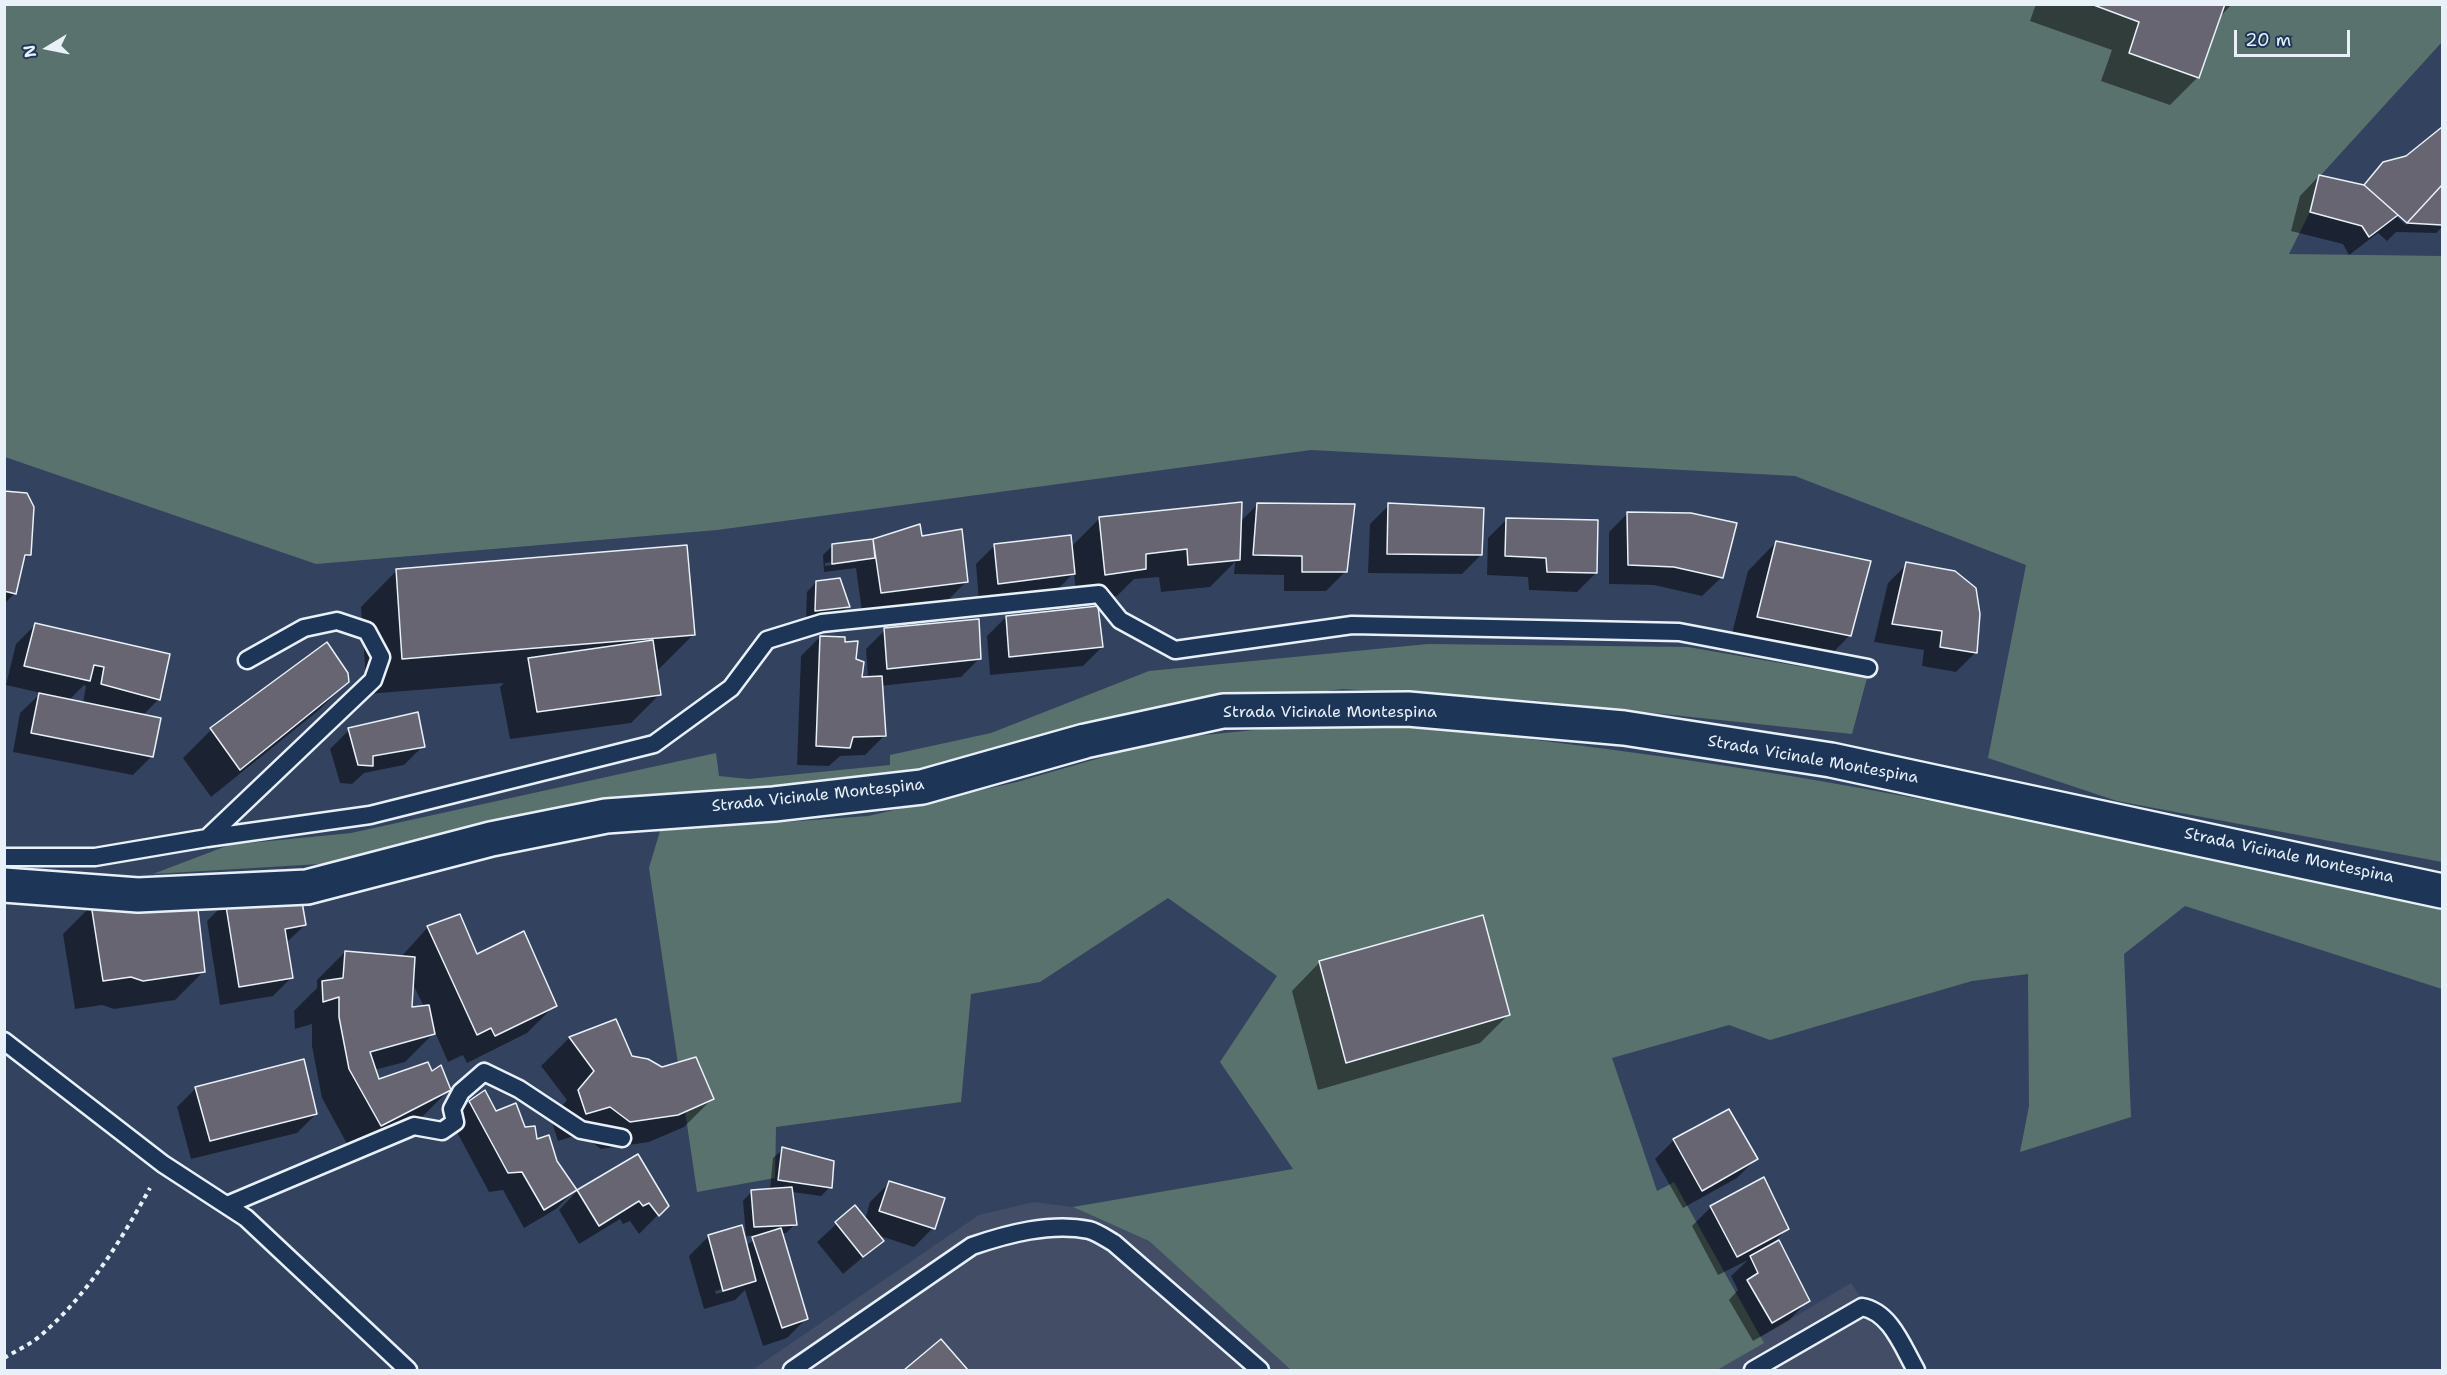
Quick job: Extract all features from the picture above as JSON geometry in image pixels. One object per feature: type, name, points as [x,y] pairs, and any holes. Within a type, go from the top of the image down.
[{"type":"street","name":"Strada Vicinale Montespina","points":[[4,885],[138,895],[307,887],[491,839],[606,816],[774,804],[922,787],[1085,741],[1223,711],[1408,710],[1624,728],[1831,760],[2442,891]]},
{"type":"lane","points":[[4,857],[95,857],[207,838],[370,815],[654,744],[731,688],[767,640],[822,623],[1099,594],[1120,620],[1174,650],[1352,626],[1679,632],[1868,668]]},
{"type":"lane","points":[[207,838],[373,680],[381,657],[368,631],[337,621],[304,628],[247,660]]},
{"type":"lane","points":[[4,1041],[163,1164],[246,1218],[408,1371]]},
{"type":"lane","points":[[227,1205],[414,1126],[442,1131],[455,1122],[452,1108],[461,1092],[484,1072],[519,1089],[581,1130],[622,1138]]},
{"type":"lane","points":[[792,1371],[972,1246],[1004,1235],[1053,1228],[1090,1230],[1114,1243],[1260,1371]]},
{"type":"lane","points":[[1753,1371],[1862,1307],[1874,1309],[1889,1324],[1916,1371]]},
{"type":"path","points":[[4,1358],[39,1337],[87,1289],[132,1221],[163,1164]]},
{"type":"shaded area","points":[[1034,1202],[1073,1207],[1149,1241],[1291,1370],[752,1370],[979,1215]]},
{"type":"shaded area","points":[[1851,1283],[1908,1370],[1706,1370]]},
{"type":"green space","points":[[2091,4],[2139,22],[2129,53],[2199,78],[2225,5],[2442,5],[2442,42],[2321,175],[2318,175],[2310,212],[2289,254],[2442,256],[2442,862],[2117,801],[1988,758],[2026,565],[1795,476],[1311,450],[717,530],[316,564],[5,457],[5,5]]},
{"type":"green space","points":[[1428,644],[1688,647],[1867,678],[1852,734],[1540,701],[1343,689],[1143,711],[933,771],[749,790],[642,796],[353,862],[153,874],[229,845],[351,833],[716,753],[719,776],[749,779],[890,765],[890,755],[991,733],[1149,671]]},
{"type":"green space","points":[[1363,719],[1612,750],[1798,777],[2079,830],[2442,907],[2442,989],[2185,906],[2124,954],[2131,1117],[2020,1152],[2029,1106],[2028,974],[1972,981],[1770,1040],[1729,1025],[1612,1058],[1657,1191],[1674,1182],[1764,1343],[1717,1370],[1291,1370],[1149,1241],[1073,1207],[1293,1169],[1220,1062],[1277,976],[1168,898],[1040,982],[971,994],[961,1102],[776,1127],[775,1178],[697,1192],[649,868],[660,831],[868,816],[1017,782],[1165,739]]},
{"type":"building","points":[[2091,4],[2225,4],[2199,78],[2129,53],[2139,22]]},
{"type":"building","points":[[2442,127],[2442,185],[2407,223],[2364,185],[2383,162],[2406,156]]},
{"type":"building","points":[[2319,175],[2364,185],[2398,215],[2369,237],[2362,226],[2310,212]]},
{"type":"building","points":[[2442,185],[2442,225],[2407,223]]},
{"type":"building","points":[[4,491],[27,493],[34,507],[31,555],[25,555],[16,594],[4,591]]},
{"type":"building","points":[[1242,502],[1240,560],[1188,565],[1187,549],[1146,554],[1146,569],[1105,575],[1099,517]]},
{"type":"building","points":[[1257,503],[1355,504],[1347,572],[1302,572],[1302,556],[1253,555]]},
{"type":"building","points":[[1388,503],[1484,508],[1482,555],[1387,554]]},
{"type":"building","points":[[1627,512],[1691,513],[1737,523],[1723,578],[1674,567],[1628,565]]},
{"type":"building","points":[[1506,518],[1598,520],[1597,573],[1547,572],[1546,558],[1505,556]]},
{"type":"building","points":[[920,524],[922,536],[962,529],[968,582],[881,593],[873,539]]},
{"type":"building","points":[[1071,535],[1075,574],[998,584],[994,544]]},
{"type":"building","points":[[873,539],[875,558],[832,564],[832,544]]},
{"type":"building","points":[[1776,541],[1871,561],[1851,636],[1757,617]]},
{"type":"building","points":[[687,545],[695,635],[402,659],[396,569]]},
{"type":"building","points":[[1906,562],[1955,571],[1976,588],[1980,614],[1977,653],[1940,647],[1942,631],[1892,624]]},
{"type":"building","points":[[840,578],[850,607],[815,611],[816,581]]},
{"type":"building","points":[[1098,606],[1103,647],[1009,657],[1006,616]]},
{"type":"building","points":[[979,619],[981,659],[887,669],[884,628]]},
{"type":"building","points":[[35,623],[170,654],[160,700],[101,684],[104,667],[94,665],[90,681],[24,666]]},
{"type":"building","points":[[820,636],[845,637],[845,642],[858,641],[856,659],[864,662],[862,677],[882,676],[886,736],[853,737],[850,748],[816,746]]},
{"type":"building","points":[[653,640],[661,695],[537,712],[528,658]]},
{"type":"building","points":[[327,642],[348,673],[349,682],[240,770],[210,728]]},
{"type":"building","points":[[39,693],[161,718],[153,757],[31,733]]},
{"type":"building","points":[[418,712],[425,747],[373,756],[373,766],[358,765],[348,728]]},
{"type":"building","points":[[301,896],[306,925],[285,929],[293,978],[239,987],[225,900]]},
{"type":"building","points":[[197,901],[205,972],[143,981],[131,977],[103,981],[91,904]]},
{"type":"building","points":[[460,914],[477,954],[524,931],[557,1006],[495,1036],[491,1028],[477,1035],[427,926]]},
{"type":"building","points":[[1483,915],[1510,1015],[1346,1063],[1319,961]]},
{"type":"building","points":[[345,951],[415,957],[412,1007],[429,1005],[435,1034],[370,1052],[379,1079],[428,1062],[432,1071],[441,1065],[451,1090],[381,1126],[349,1069],[339,1017],[339,997],[323,1002],[322,981],[343,978]]},
{"type":"building","points":[[616,1019],[632,1056],[648,1059],[662,1067],[696,1057],[714,1099],[678,1115],[630,1122],[610,1107],[586,1114],[578,1090],[594,1071],[569,1037]]},
{"type":"building","points":[[304,1059],[317,1114],[210,1141],[195,1087]]},
{"type":"building","points":[[485,1090],[496,1111],[516,1103],[525,1127],[535,1126],[537,1139],[549,1135],[557,1161],[577,1190],[544,1210],[522,1172],[508,1173],[469,1101]]},
{"type":"building","points":[[1729,1109],[1758,1159],[1702,1191],[1673,1139]]},
{"type":"building","points":[[782,1147],[834,1161],[832,1188],[778,1180]]},
{"type":"building","points":[[638,1154],[669,1206],[659,1216],[649,1203],[643,1206],[639,1201],[599,1226],[577,1190]]},
{"type":"building","points":[[1764,1177],[1789,1229],[1737,1257],[1710,1206]]},
{"type":"building","points":[[889,1181],[945,1198],[935,1229],[879,1211]]},
{"type":"building","points":[[792,1187],[797,1225],[754,1227],[751,1190]]},
{"type":"building","points":[[855,1205],[884,1241],[863,1257],[835,1222]]},
{"type":"building","points":[[742,1225],[756,1281],[723,1291],[708,1235]]},
{"type":"building","points":[[781,1228],[808,1319],[782,1328],[752,1237]]},
{"type":"building","points":[[1779,1240],[1810,1301],[1772,1323],[1747,1280],[1758,1273],[1750,1256]]},
{"type":"building","points":[[941,1339],[968,1370],[904,1370]]}]
